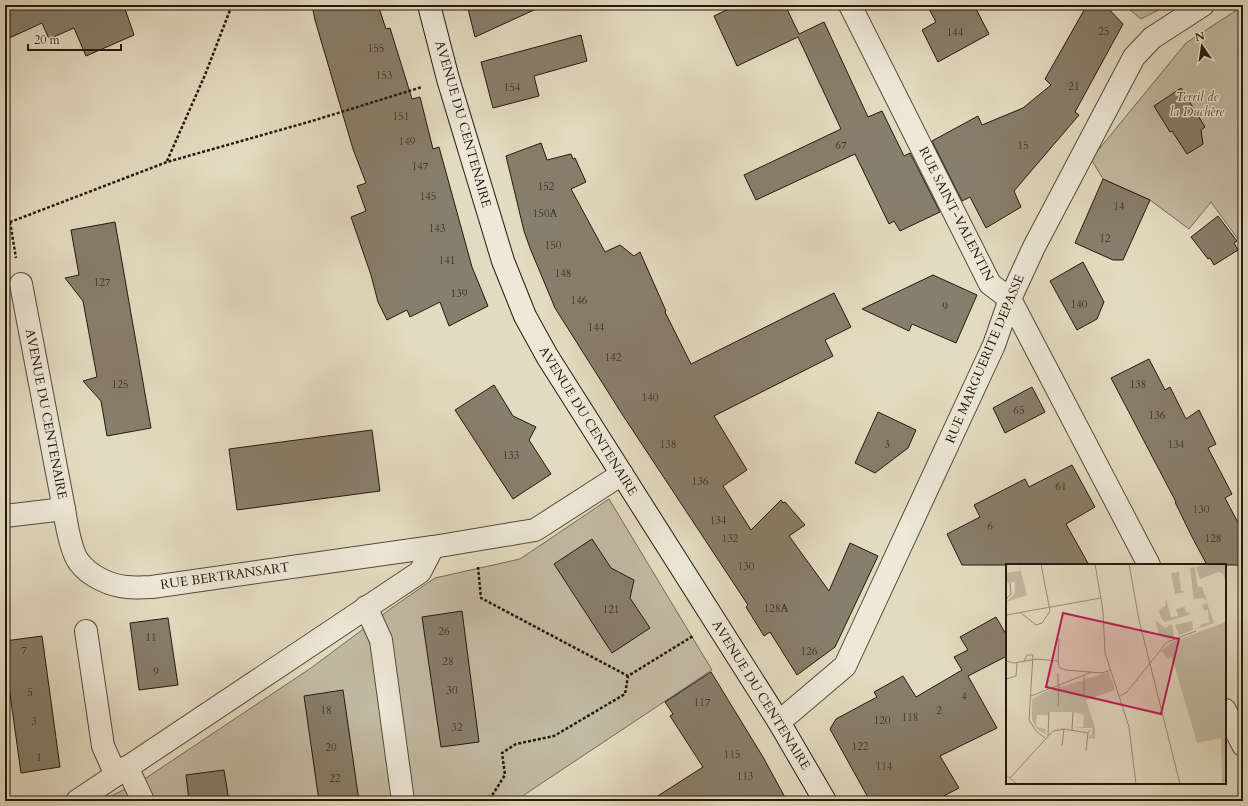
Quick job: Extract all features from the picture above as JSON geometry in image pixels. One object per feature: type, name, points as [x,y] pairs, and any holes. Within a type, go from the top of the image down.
[{"type":"street","name":"AVENUE DU CENTENAIRE","points":[[429,5],[448,79],[503,261],[524,316],[547,356],[779,722],[825,801]]},
{"type":"street","name":"RUE SAINT-VALENTIN","points":[[850,5],[990,284],[1010,299],[1148,564]]},
{"type":"street","name":"RUE MARGUERITE DEPASSE","points":[[779,722],[845,666],[994,345],[1010,299],[1034,247],[1134,57],[1152,38],[1203,5]]},
{"type":"street","name":"AVENUE DU CENTENAIRE","points":[[5,516],[64,509],[21,284]]},
{"type":"street","name":"RUE BERTRANSART","points":[[64,509],[69,536],[78,562],[87,571],[112,584],[126,587],[152,587],[433,547],[535,530],[622,474]]},
{"type":"street","points":[[77,801],[420,572],[433,547]]},
{"type":"street","points":[[366,607],[380,640],[403,801]]},
{"type":"street","points":[[86,631],[103,746],[143,801]]},
{"type":"street","points":[[1226,712],[1243,745]]},
{"type":"path","points":[[167,162],[205,75],[232,5]]},
{"type":"path","points":[[5,224],[167,162],[312,121],[448,79]]},
{"type":"path","points":[[10,222],[21,284]]},
{"type":"path","points":[[474,540],[481,598],[628,676]]},
{"type":"path","points":[[484,801],[493,794],[505,775],[502,753],[516,744],[554,736],[625,694],[628,676],[715,622]]},
{"type":"green space","points":[[1124,5],[1168,5],[1141,19]]},
{"type":"green space","name":"Terril de la Duchère","points":[[1243,6],[1243,246],[1211,202],[1189,229],[1150,200],[1103,179],[1091,159],[1186,43]]},
{"type":"green space","points":[[609,499],[712,670],[515,801],[102,801],[146,778],[311,668],[393,607],[435,578],[520,559]]},
{"type":"building","points":[[5,5],[128,5],[124,6],[134,35],[86,56],[74,28],[49,39],[42,23],[5,40]]},
{"type":"building","points":[[312,5],[378,5],[386,29],[390,28],[412,99],[420,97],[433,149],[439,147],[472,267],[488,306],[449,326],[440,302],[410,317],[407,310],[387,320],[378,302],[371,275],[351,217],[366,211],[357,186],[366,183],[353,149],[315,20]]},
{"type":"building","points":[[467,5],[545,5],[475,37]]},
{"type":"building","points":[[737,5],[785,5],[799,34],[824,22],[868,117],[882,111],[904,156],[910,153],[940,212],[900,231],[894,221],[889,224],[855,154],[756,200],[744,175],[841,129],[798,37],[737,66],[714,16]]},
{"type":"building","points":[[927,5],[974,5],[989,34],[938,62],[922,30],[936,22]]},
{"type":"building","points":[[1087,5],[1105,5],[1123,24],[1075,112],[1079,115],[1014,191],[1021,207],[986,228],[970,197],[962,201],[932,141],[978,116],[982,125],[1023,108],[1051,85],[1045,79]]},
{"type":"building","points":[[581,35],[587,61],[534,76],[539,96],[493,108],[481,62]]},
{"type":"building","points":[[1181,88],[1205,127],[1201,130],[1203,144],[1187,154],[1172,131],[1170,132],[1154,106]]},
{"type":"building","points":[[541,143],[547,160],[571,154],[573,159],[575,158],[586,182],[571,189],[605,252],[620,245],[634,256],[640,252],[666,311],[665,312],[691,364],[834,293],[851,327],[825,340],[833,356],[714,416],[747,470],[723,486],[751,530],[781,500],[783,503],[785,502],[805,525],[789,536],[829,591],[850,543],[878,556],[835,647],[797,675],[770,632],[764,636],[746,607],[748,605],[622,414],[555,308],[524,231],[506,156]]},
{"type":"building","points":[[1103,179],[1150,200],[1123,260],[1113,260],[1075,243]]},
{"type":"building","points":[[1218,216],[1237,241],[1234,243],[1238,250],[1214,265],[1210,258],[1208,259],[1191,237]]},
{"type":"building","points":[[115,222],[151,428],[107,436],[101,401],[83,381],[97,377],[83,301],[65,278],[79,275],[71,230]]},
{"type":"building","points":[[1083,262],[1104,302],[1097,319],[1077,330],[1050,281]]},
{"type":"building","points":[[933,275],[977,295],[956,343],[912,324],[909,331],[862,309]]},
{"type":"building","points":[[1149,359],[1165,390],[1170,387],[1186,419],[1199,410],[1216,444],[1208,448],[1232,494],[1225,498],[1243,532],[1243,565],[1206,564],[1176,502],[1111,378]]},
{"type":"building","points":[[494,385],[513,416],[536,427],[529,440],[551,474],[513,499],[455,410]]},
{"type":"building","points":[[1032,387],[1045,412],[1005,433],[993,408]]},
{"type":"building","points":[[878,412],[916,430],[908,448],[875,473],[855,463]]},
{"type":"building","points":[[372,430],[380,491],[237,510],[229,449]]},
{"type":"building","points":[[1072,465],[1095,507],[1066,524],[1088,564],[962,565],[947,534],[980,517],[974,505],[1025,479],[1029,487]]},
{"type":"building","points":[[592,539],[611,568],[634,580],[630,598],[650,628],[612,653],[554,564]]},
{"type":"building","points":[[462,611],[479,742],[441,747],[422,617]]},
{"type":"building","points":[[996,617],[1006,634],[1006,657],[968,676],[997,728],[940,756],[959,788],[934,801],[870,801],[830,729],[836,719],[877,697],[874,692],[903,676],[916,697],[962,670],[954,657],[968,650],[960,637]]},
{"type":"building","points":[[168,618],[178,685],[139,690],[130,623]]},
{"type":"building","points":[[42,636],[60,767],[21,773],[5,658],[5,641]]},
{"type":"building","points":[[711,672],[763,757],[787,801],[650,801],[703,767],[670,716],[673,714],[665,702]]},
{"type":"building","points":[[343,690],[359,801],[319,801],[304,696]]},
{"type":"building","points":[[224,770],[229,801],[189,801],[186,775]]}]
